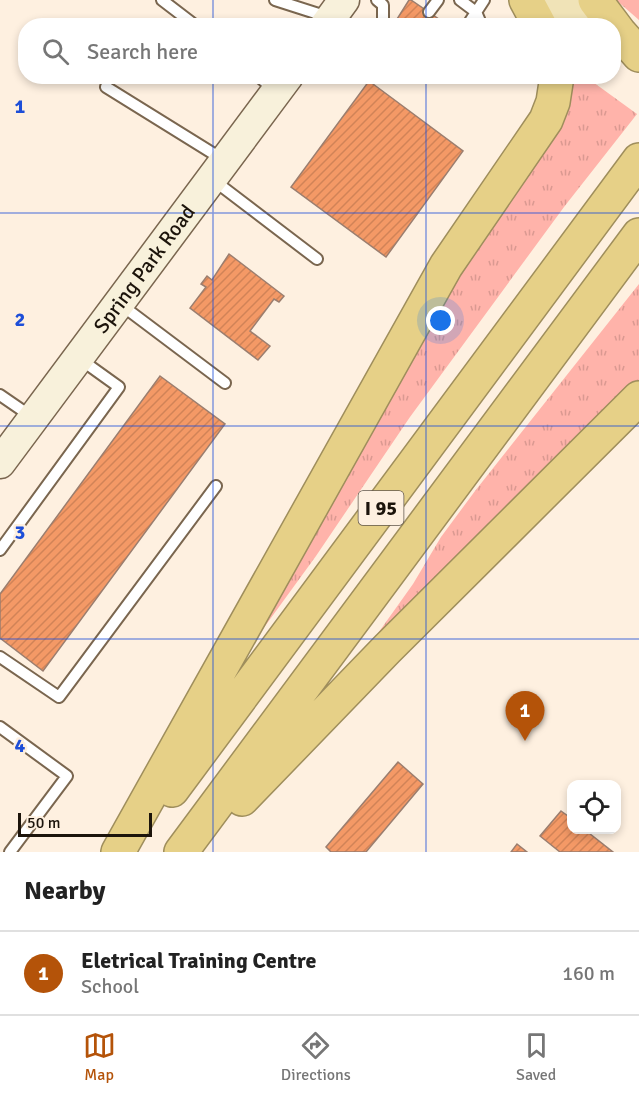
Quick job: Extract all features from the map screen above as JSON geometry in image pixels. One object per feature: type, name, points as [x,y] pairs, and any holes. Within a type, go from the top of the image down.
[{"type":"highway","points":[[526,0],[536,18]]},
{"type":"highway","points":[[594,0],[608,18]]},
{"type":"highway","points":[[621,34],[639,55]]},
{"type":"highway","points":[[118,852],[446,266],[546,120],[553,102],[555,84]]},
{"type":"highway","name":"I 95","points":[[126,852],[637,162]]},
{"type":"highway","name":"I 95","points":[[181,852],[639,235]]},
{"type":"highway","points":[[191,852],[387,649],[639,398]]},
{"type":"main road","points":[[552,0],[576,18]]},
{"type":"main road","points":[[621,50],[639,63]]},
{"type":"main road","name":"Spring Park Road","points":[[0,463],[218,170],[272,84]]},
{"type":"lane","points":[[162,0],[186,18]]},
{"type":"lane","points":[[275,0],[334,15]]},
{"type":"lane","points":[[429,12],[438,0]]},
{"type":"lane","points":[[460,0],[476,12],[479,18]]},
{"type":"lane","points":[[472,18],[484,0]]},
{"type":"lane","points":[[382,2],[383,18]]},
{"type":"lane","points":[[106,87],[218,170],[317,259]]},
{"type":"lane","points":[[119,304],[225,384]]},
{"type":"lane","points":[[0,550],[119,387],[77,357]]},
{"type":"lane","points":[[0,395],[33,418]]},
{"type":"lane","points":[[0,657],[59,698],[216,486]]},
{"type":"lane","points":[[0,727],[67,776],[10,852]]},
{"type":"green space","points":[[616,0],[639,0],[639,20]]},
{"type":"green space","points":[[561,84],[596,84],[637,114],[564,207],[410,417],[316,556],[225,681]]},
{"type":"green space","points":[[639,284],[639,389],[371,643],[413,584],[441,537],[475,491]]},
{"type":"building","points":[[411,0],[437,18],[398,18]]},
{"type":"building","points":[[367,84],[373,84],[463,151],[386,257],[291,187]]},
{"type":"building","points":[[229,254],[284,296],[279,302],[274,299],[250,331],[270,346],[258,360],[190,308],[206,287],[201,284],[207,276],[212,280]]},
{"type":"building","points":[[160,376],[225,424],[43,671],[0,638],[0,594]]},
{"type":"building","points":[[398,762],[423,784],[366,852],[331,852],[326,847]]},
{"type":"building","points":[[561,811],[567,815],[567,834],[590,834],[613,852],[560,852],[540,836]]},
{"type":"building","points":[[517,844],[527,852],[511,852]]},
{"type":"place","name":"Eletrical Training Centre","points":[[525,741]]}]
